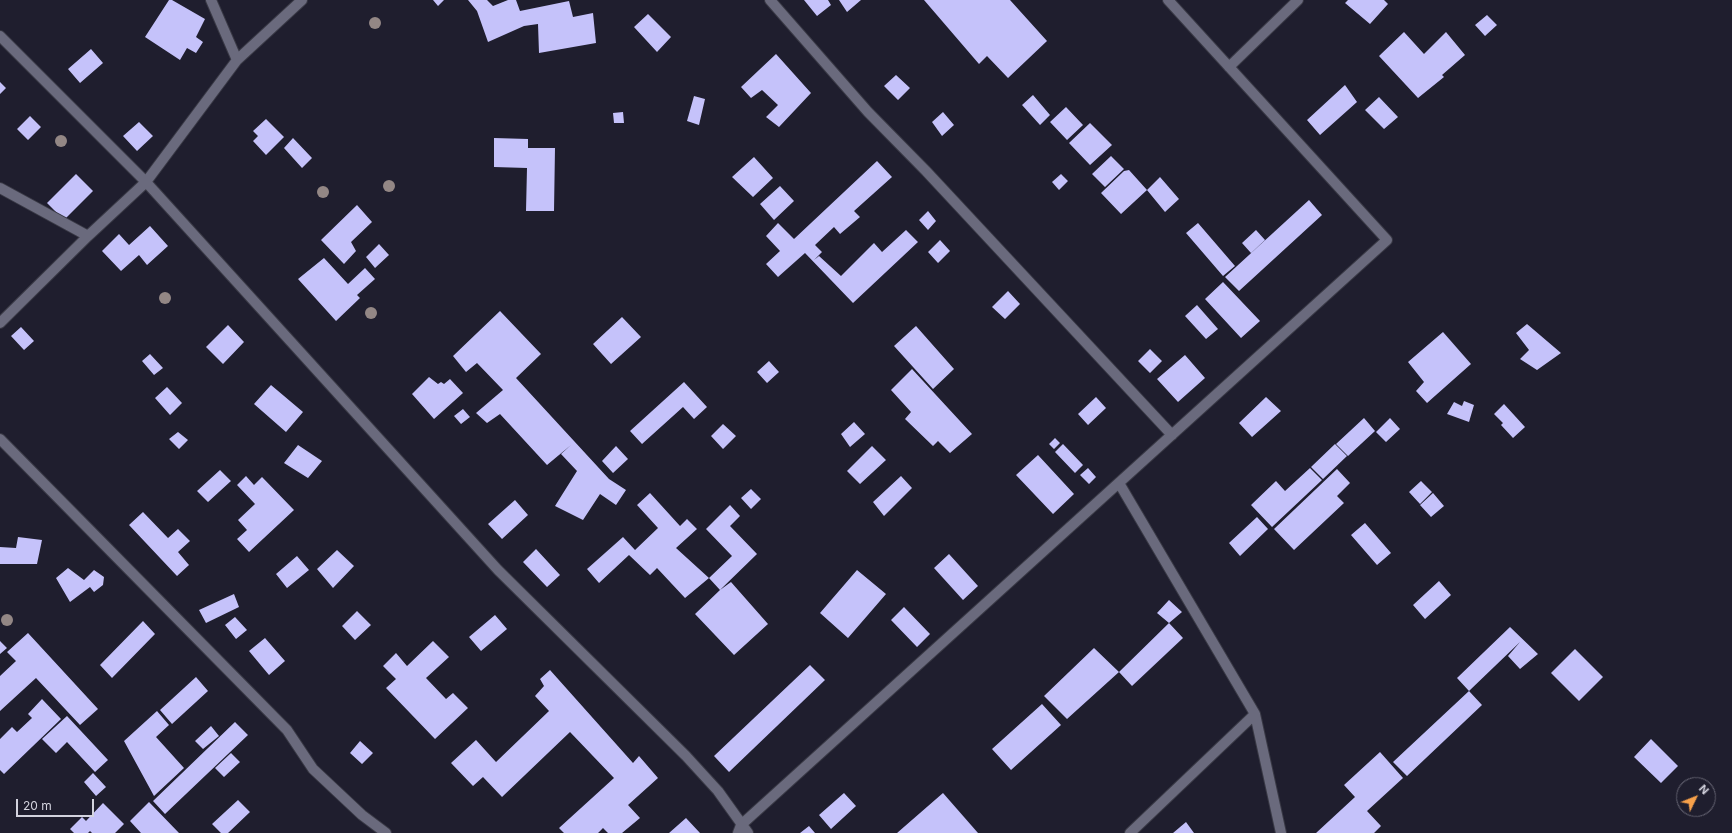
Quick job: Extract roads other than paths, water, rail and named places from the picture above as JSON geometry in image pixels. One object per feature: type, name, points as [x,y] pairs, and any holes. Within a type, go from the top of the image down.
[{"type":"street","points":[[211,0],[237,60]]},
{"type":"street","points":[[0,323],[88,236],[146,182],[237,60],[302,0]]},
{"type":"street","points":[[770,0],[868,112],[926,171],[1172,435]]},
{"type":"street","points":[[739,829],[1387,240],[1168,0]]},
{"type":"street","points":[[1229,67],[1298,0]]},
{"type":"street","points":[[0,36],[146,182],[498,570],[686,756],[718,791],[739,829],[748,833]]},
{"type":"street","points":[[0,188],[88,236]]},
{"type":"street","points":[[0,439],[287,730],[313,769],[362,815],[386,833]]},
{"type":"street","points":[[1119,483],[1255,714],[1281,833]]},
{"type":"street","points":[[1130,833],[1255,714]]}]
